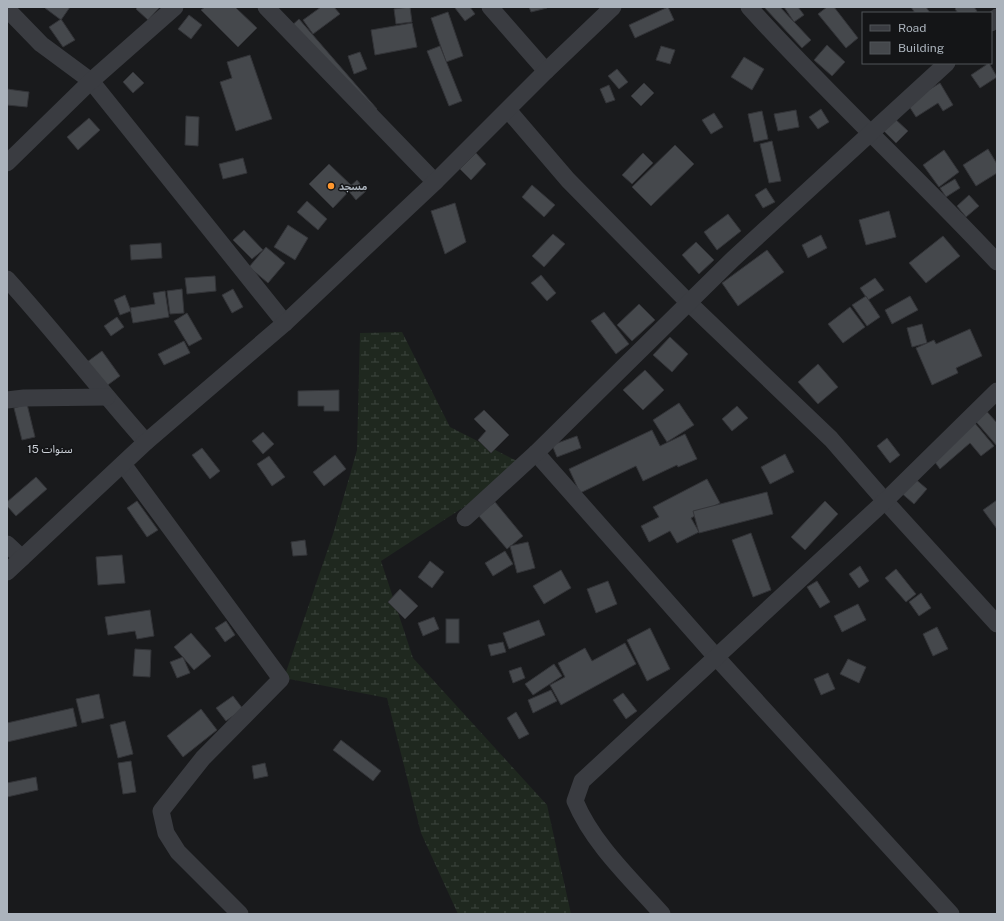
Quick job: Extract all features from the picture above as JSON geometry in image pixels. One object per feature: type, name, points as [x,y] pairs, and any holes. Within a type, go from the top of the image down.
[{"type":"street","points":[[7,163],[91,80],[175,7]]},
{"type":"street","points":[[266,7],[435,182]]},
{"type":"street","points":[[490,7],[546,71]]},
{"type":"street","points":[[7,572],[146,442],[285,323],[435,182],[546,71],[613,7]]},
{"type":"street","points":[[749,7],[788,51],[871,132],[997,262]]},
{"type":"street","points":[[7,9],[41,44],[91,80],[285,323]]},
{"type":"street","points":[[465,518],[536,453],[733,259],[946,64]]},
{"type":"street","points":[[508,110],[568,180],[689,303],[831,439],[885,501],[997,624]]},
{"type":"street","points":[[7,279],[146,442]]},
{"type":"street","points":[[662,914],[598,841],[583,820],[575,800],[582,781],[717,658],[885,501],[997,390]]},
{"type":"street","points":[[7,400],[24,398],[107,398]]},
{"type":"street","points":[[536,453],[717,658],[951,914]]},
{"type":"street","points":[[123,464],[281,679],[204,758],[161,811],[166,833],[178,852],[240,914]]},
{"type":"street","points":[[7,544],[22,558]]},
{"type":"green space","points":[[402,332],[450,427],[527,466],[381,561],[413,658],[547,805],[571,914],[458,914],[421,833],[387,698],[284,678],[334,531],[357,450],[360,333]]},
{"type":"building","points":[[70,7],[61,20],[45,8]]},
{"type":"building","points":[[138,7],[160,7],[148,20],[136,9]]},
{"type":"building","points":[[205,7],[235,7],[257,28],[238,47],[201,10]]},
{"type":"building","points":[[321,7],[334,7],[340,14],[313,34],[303,20]]},
{"type":"building","points":[[410,7],[412,22],[396,24],[394,9]]},
{"type":"building","points":[[470,7],[475,14],[465,21],[455,8]]},
{"type":"building","points":[[529,7],[547,7],[547,8],[531,12]]},
{"type":"building","points":[[668,7],[674,20],[635,38],[629,25]]},
{"type":"building","points":[[764,7],[780,7],[811,40],[802,48]]},
{"type":"building","points":[[784,7],[798,7],[804,15],[794,22]]},
{"type":"building","points":[[827,7],[834,7],[858,38],[846,48],[818,14]]},
{"type":"building","points":[[911,7],[926,7],[929,12],[914,12]]},
{"type":"building","points":[[957,7],[974,7],[977,11],[957,12],[955,9]]},
{"type":"building","points":[[448,12],[463,56],[446,62],[431,18]]},
{"type":"building","points":[[189,15],[202,25],[191,39],[178,29]]},
{"type":"building","points":[[61,19],[75,40],[63,47],[49,27]]},
{"type":"building","points":[[299,19],[377,109],[368,117],[289,28]]},
{"type":"building","points":[[412,23],[417,47],[375,55],[371,30]]},
{"type":"building","points":[[827,45],[845,62],[832,76],[814,60]]},
{"type":"building","points":[[440,46],[462,101],[449,106],[427,51]]},
{"type":"building","points":[[661,46],[675,50],[670,64],[656,60]]},
{"type":"building","points":[[360,52],[367,69],[354,74],[348,56]]},
{"type":"building","points":[[250,55],[272,119],[236,131],[220,82],[232,78],[227,62]]},
{"type":"building","points":[[744,57],[764,69],[752,90],[731,77]]},
{"type":"building","points":[[990,64],[997,77],[980,88],[971,75]]},
{"type":"building","points":[[617,69],[628,82],[619,89],[608,76]]},
{"type":"building","points":[[133,72],[144,83],[133,93],[123,82]]},
{"type":"building","points":[[644,83],[654,93],[641,106],[631,96]]},
{"type":"building","points":[[940,83],[953,105],[943,111],[938,103],[916,117],[907,103]]},
{"type":"building","points":[[609,85],[615,100],[606,103],[600,89]]},
{"type":"building","points":[[7,89],[29,92],[27,107],[7,105]]},
{"type":"building","points":[[821,109],[829,122],[818,129],[809,117]]},
{"type":"building","points":[[796,110],[799,127],[778,131],[774,114]]},
{"type":"building","points":[[762,111],[768,139],[754,142],[748,114]]},
{"type":"building","points":[[714,113],[723,127],[711,134],[702,120]]},
{"type":"building","points":[[186,116],[199,117],[198,146],[185,145]]},
{"type":"building","points":[[893,117],[908,131],[896,143],[882,129]]},
{"type":"building","points":[[89,118],[100,130],[78,150],[67,137]]},
{"type":"building","points":[[772,141],[781,181],[769,183],[760,144]]},
{"type":"building","points":[[675,145],[694,164],[651,206],[632,187]]},
{"type":"building","points":[[988,149],[997,164],[997,173],[976,186],[963,165]]},
{"type":"building","points":[[944,150],[959,172],[939,187],[923,165]]},
{"type":"building","points":[[476,153],[486,164],[471,180],[460,169]]},
{"type":"building","points":[[643,153],[653,163],[632,184],[622,175]]},
{"type":"building","points":[[243,158],[247,173],[223,179],[219,164]]},
{"type":"building","name":"مسجد","points":[[329,164],[353,187],[333,208],[309,184]]},
{"type":"building","points":[[955,179],[960,188],[946,197],[940,188]]},
{"type":"building","points":[[357,180],[366,191],[356,200],[347,189]]},
{"type":"building","points":[[532,185],[555,205],[544,217],[522,197]]},
{"type":"building","points":[[766,188],[775,202],[763,208],[755,195]]},
{"type":"building","points":[[969,195],[979,206],[966,217],[957,206]]},
{"type":"building","points":[[307,201],[327,219],[318,230],[297,212]]},
{"type":"building","points":[[455,203],[466,242],[445,254],[431,211]]},
{"type":"building","points":[[889,211],[896,237],[866,245],[859,220]]},
{"type":"building","points":[[728,214],[741,231],[717,250],[704,232]]},
{"type":"building","points":[[288,225],[308,238],[295,260],[274,247]]},
{"type":"building","points":[[244,230],[263,250],[252,259],[233,240]]},
{"type":"building","points":[[553,234],[565,244],[544,267],[532,256]]},
{"type":"building","points":[[821,235],[827,248],[808,258],[802,245]]},
{"type":"building","points":[[943,236],[960,256],[926,283],[909,263]]},
{"type":"building","points":[[696,242],[714,260],[699,274],[682,255]]},
{"type":"building","points":[[161,243],[162,258],[131,260],[130,245]]},
{"type":"building","points":[[266,247],[285,263],[268,283],[249,267]]},
{"type":"building","points":[[767,250],[784,272],[738,306],[722,283]]},
{"type":"building","points":[[541,275],[556,293],[547,301],[531,283]]},
{"type":"building","points":[[215,276],[216,291],[187,294],[185,278]]},
{"type":"building","points":[[875,278],[884,290],[868,300],[860,288]]},
{"type":"building","points":[[182,289],[184,313],[170,314],[167,291]]},
{"type":"building","points":[[233,289],[243,307],[232,313],[222,295]]},
{"type":"building","points":[[165,291],[169,317],[133,323],[130,308],[155,304],[153,293]]},
{"type":"building","points":[[125,295],[131,311],[120,315],[114,300]]},
{"type":"building","points":[[866,296],[880,317],[867,326],[852,305]]},
{"type":"building","points":[[910,296],[918,310],[892,324],[885,310]]},
{"type":"building","points":[[639,304],[655,320],[632,341],[617,325]]},
{"type":"building","points":[[850,307],[865,327],[843,343],[828,324]]},
{"type":"building","points":[[604,312],[629,344],[616,354],[591,321]]},
{"type":"building","points":[[187,313],[202,339],[189,346],[174,321]]},
{"type":"building","points":[[117,317],[124,327],[111,336],[104,326]]},
{"type":"building","points":[[922,324],[927,343],[912,347],[907,328]]},
{"type":"building","points":[[970,329],[982,356],[956,368],[958,373],[932,385],[916,348],[934,340],[936,344]]},
{"type":"building","points":[[670,337],[688,354],[672,372],[653,355]]},
{"type":"building","points":[[184,341],[190,353],[164,365],[158,354]]},
{"type":"building","points":[[102,351],[120,376],[105,387],[87,362]]},
{"type":"building","points":[[818,364],[838,387],[818,404],[798,382]]},
{"type":"building","points":[[645,370],[664,390],[643,410],[623,390]]},
{"type":"building","points":[[339,390],[339,411],[324,411],[324,406],[298,406],[298,391]]},
{"type":"building","points":[[679,403],[694,425],[667,442],[653,420]]},
{"type":"building","points":[[27,404],[35,437],[22,440],[14,408]]},
{"type":"building","points":[[737,406],[748,418],[732,431],[722,419]]},
{"type":"building","points":[[983,407],[997,423],[997,446],[972,417]]},
{"type":"building","points":[[484,410],[509,435],[491,453],[478,440],[486,431],[474,419]]},
{"type":"building","points":[[974,422],[994,446],[981,456],[970,443],[940,469],[932,458]]},
{"type":"building","points":[[652,430],[660,446],[685,434],[697,459],[678,467],[677,465],[643,481],[636,466],[580,493],[569,469]]},
{"type":"building","points":[[263,432],[274,444],[263,454],[252,441]]},
{"type":"building","points":[[577,436],[581,448],[557,457],[552,445]]},
{"type":"building","points":[[887,438],[900,455],[890,463],[877,446]]},
{"type":"building","points":[[202,448],[220,471],[210,479],[192,455]]},
{"type":"building","points":[[785,454],[794,472],[770,484],[761,467]]},
{"type":"building","points":[[335,455],[346,469],[324,486],[313,472]]},
{"type":"building","points":[[269,456],[285,477],[272,486],[257,464]]},
{"type":"building","points":[[36,477],[47,489],[16,516],[7,506],[7,502]]},
{"type":"building","points":[[913,477],[927,489],[914,504],[899,491]]},
{"type":"building","points":[[707,479],[720,503],[691,518],[699,532],[677,543],[670,531],[649,542],[641,526],[659,517],[653,507]]},
{"type":"building","points":[[767,492],[773,514],[699,533],[693,511]]},
{"type":"building","points":[[997,500],[997,529],[983,510]]},
{"type":"building","points":[[137,501],[158,530],[147,537],[127,508]]},
{"type":"building","points":[[825,501],[838,514],[805,550],[791,537]]},
{"type":"building","points":[[495,502],[523,536],[507,549],[478,515]]},
{"type":"building","points":[[751,533],[771,590],[753,597],[732,540]]},
{"type":"building","points":[[305,540],[307,555],[293,556],[291,542]]},
{"type":"building","points":[[528,542],[535,568],[517,573],[510,546]]},
{"type":"building","points":[[505,551],[513,564],[493,576],[485,563]]},
{"type":"building","points":[[122,555],[125,583],[98,585],[96,557]]},
{"type":"building","points":[[430,561],[444,572],[432,588],[418,577]]},
{"type":"building","points":[[860,566],[869,581],[859,588],[849,574]]},
{"type":"building","points":[[896,569],[916,594],[906,602],[885,578]]},
{"type":"building","points":[[561,570],[571,588],[544,604],[533,586]]},
{"type":"building","points":[[608,581],[617,604],[596,613],[587,589]]},
{"type":"building","points":[[817,581],[830,602],[820,608],[807,587]]},
{"type":"building","points":[[400,589],[418,606],[405,619],[388,602]]},
{"type":"building","points":[[921,593],[931,608],[919,616],[909,602]]},
{"type":"building","points":[[858,604],[866,620],[842,632],[834,616]]},
{"type":"building","points":[[150,610],[154,636],[137,639],[135,631],[108,635],[105,617]]},
{"type":"building","points":[[434,617],[439,629],[423,636],[418,623]]},
{"type":"building","points":[[446,619],[459,619],[459,643],[446,643]]},
{"type":"building","points":[[539,620],[545,635],[509,649],[503,633]]},
{"type":"building","points":[[226,621],[235,635],[225,642],[215,628]]},
{"type":"building","points":[[937,627],[948,649],[933,656],[923,634]]},
{"type":"building","points":[[650,628],[670,669],[647,681],[627,640]]},
{"type":"building","points":[[191,633],[211,656],[194,670],[174,647]]},
{"type":"building","points":[[503,642],[506,652],[491,656],[488,645]]},
{"type":"building","points":[[625,643],[636,664],[561,705],[550,685],[565,677],[558,663],[585,648],[592,661]]},
{"type":"building","points":[[135,649],[151,650],[150,677],[133,676]]},
{"type":"building","points":[[183,657],[190,673],[177,678],[170,662]]},
{"type":"building","points":[[848,659],[866,667],[859,683],[840,674]]},
{"type":"building","points":[[554,664],[562,676],[533,695],[525,684]]},
{"type":"building","points":[[521,667],[525,678],[513,683],[509,671]]},
{"type":"building","points":[[828,673],[835,689],[821,695],[814,679]]},
{"type":"building","points":[[551,690],[557,701],[533,713],[528,700]]},
{"type":"building","points":[[623,693],[637,711],[626,719],[613,700]]},
{"type":"building","points":[[99,694],[104,718],[82,723],[76,699]]},
{"type":"building","points":[[233,696],[243,709],[226,721],[216,708]]},
{"type":"building","points":[[73,708],[77,726],[7,742],[7,723]]},
{"type":"building","points":[[201,709],[217,730],[183,757],[167,736]]},
{"type":"building","points":[[516,712],[529,734],[519,739],[507,718]]},
{"type":"building","points":[[125,721],[133,754],[118,758],[110,725]]},
{"type":"building","points":[[341,740],[381,771],[373,781],[333,750]]},
{"type":"building","points":[[131,761],[136,792],[123,794],[118,763]]},
{"type":"building","points":[[265,763],[268,776],[254,779],[252,766]]},
{"type":"building","points":[[36,777],[38,790],[7,797],[7,783]]},
{"type":"place","name":"مسجد","points":[[331,186]]},
{"type":"district","name":"15 سنوات","points":[[50,449]]}]
